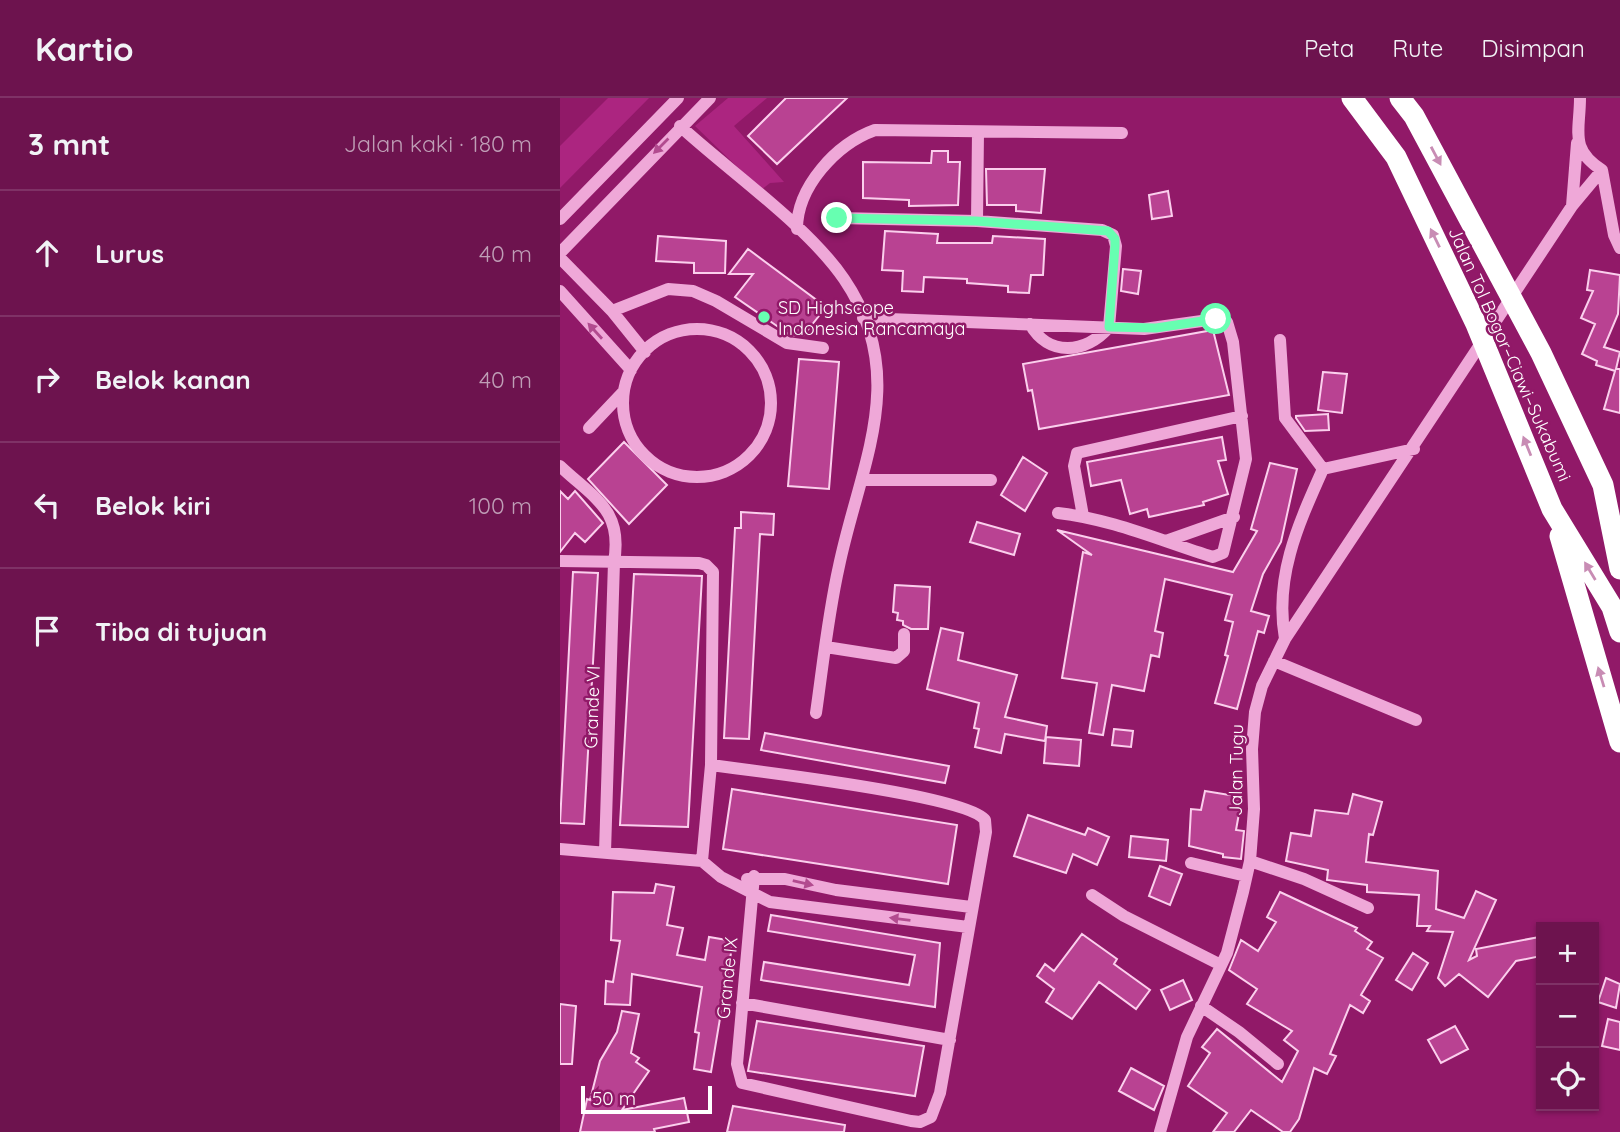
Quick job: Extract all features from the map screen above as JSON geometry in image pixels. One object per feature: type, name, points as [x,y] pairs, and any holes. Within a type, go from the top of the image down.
[{"type":"highway","name":"Jalan Tol Bogor–Ciawi–Sukabumi","points":[[1352,98],[1396,157],[1476,324],[1552,509],[1612,607],[1620,632]]},
{"type":"highway","name":"Jalan Tol Bogor–Ciawi–Sukabumi","points":[[1400,98],[1415,116],[1541,353],[1603,485],[1620,569]]},
{"type":"highway","points":[[1603,485],[1620,513]]},
{"type":"highway","points":[[1552,509],[1620,742]]},
{"type":"street","points":[[560,219],[678,98]]},
{"type":"street","points":[[560,253],[710,98]]},
{"type":"street","points":[[1572,206],[1580,98]]},
{"type":"street","points":[[680,126],[797,229],[843,278],[863,317],[877,381],[876,419],[864,480],[841,556],[816,713]]},
{"type":"street","points":[[797,229],[799,207],[807,188],[828,163],[866,133],[901,128],[978,132],[1122,133]]},
{"type":"street","points":[[976,221],[978,132]]},
{"type":"street","points":[[1577,143],[1586,157],[1602,170],[1614,235],[1620,248]]},
{"type":"street","points":[[1572,206],[1602,170]]},
{"type":"street","name":"Jalan Tugu","points":[[1160,1132],[1187,1037],[1221,965],[1250,861],[1254,809],[1252,749],[1255,712],[1274,661],[1285,639],[1543,254],[1572,206]]},
{"type":"street","points":[[837,218],[976,221],[1108,231],[1115,239],[1109,327],[1089,344],[1059,347],[1043,342],[1030,324]]},
{"type":"street","points":[[560,258],[612,311],[645,352]]},
{"type":"street","points":[[612,311],[668,289],[693,291],[716,301],[787,343],[822,348]]},
{"type":"street","points":[[560,291],[631,370]]},
{"type":"street","points":[[863,317],[1156,328],[1216,319],[1227,322],[1233,342],[1246,459],[1227,546],[1219,556],[1213,557],[1083,516],[1058,513]]},
{"type":"street","points":[[695,329],[729,335],[748,349],[763,367],[770,389],[771,413],[764,435],[750,454],[732,468],[709,476],[686,476],[664,469],[645,456],[624,414],[624,391],[631,370],[661,338],[695,329]]},
{"type":"street","points":[[1280,340],[1285,418],[1323,469]]},
{"type":"street","points":[[589,428],[624,391]]},
{"type":"street","points":[[1083,516],[1074,466],[1077,453],[1242,416]]},
{"type":"street","points":[[1323,469],[1417,444]]},
{"type":"street","name":"Grande VI","points":[[560,466],[610,514],[618,539],[614,562],[605,852]]},
{"type":"street","points":[[1285,639],[1280,611],[1286,564],[1297,527],[1323,469]]},
{"type":"street","points":[[864,480],[991,480]]},
{"type":"street","points":[[1166,541],[1234,517]]},
{"type":"street","points":[[560,561],[699,563],[706,565],[713,572],[712,765],[702,861]]},
{"type":"street","points":[[826,647],[896,658],[904,651],[904,634]]},
{"type":"street","points":[[1274,661],[1416,720]]},
{"type":"street","points":[[712,765],[936,800],[979,814],[985,820],[986,832],[950,1040],[742,1003]]},
{"type":"street","points":[[560,849],[702,861],[721,877],[736,882],[752,894],[779,904],[968,927]]},
{"type":"street","points":[[1250,861],[1304,879],[1368,908]]},
{"type":"street","points":[[1191,863],[1246,876]]},
{"type":"street","points":[[736,882],[754,876],[971,907]]},
{"type":"street","name":"Grande IX","points":[[754,876],[737,1064],[742,1083],[920,1122],[931,1117],[937,1105],[950,1040]]},
{"type":"street","points":[[1092,895],[1124,916],[1221,965]]},
{"type":"street","points":[[1201,1006],[1240,1032],[1278,1064]]},
{"type":"shaded area","points":[[608,98],[649,98],[560,188],[560,146]]},
{"type":"shaded area","points":[[728,98],[767,98],[734,126],[784,182],[770,183],[761,190],[695,126]]},
{"type":"building","points":[[786,98],[847,98],[777,164],[748,136]]},
{"type":"building","points":[[932,151],[948,151],[948,162],[960,162],[958,205],[909,206],[909,200],[863,198],[863,162],[931,163]]},
{"type":"building","points":[[986,169],[1045,169],[1041,213],[1016,211],[1016,205],[987,205]]},
{"type":"building","points":[[1168,191],[1172,216],[1152,219],[1149,195]]},
{"type":"building","points":[[885,231],[938,234],[937,243],[992,243],[993,236],[1045,239],[1043,275],[1031,275],[1029,293],[1008,292],[1008,286],[967,283],[967,279],[924,277],[923,292],[902,291],[903,271],[882,270]]},
{"type":"building","points":[[658,236],[726,241],[725,273],[694,273],[694,263],[656,261]]},
{"type":"building","points":[[748,249],[826,307],[803,336],[790,335],[735,297],[753,274],[729,274]]},
{"type":"building","points":[[1123,269],[1141,271],[1138,294],[1121,291]]},
{"type":"building","points":[[1590,270],[1620,275],[1618,314],[1604,347],[1620,352],[1616,369],[1620,369],[1620,413],[1604,409],[1615,371],[1596,365],[1597,361],[1582,354],[1595,324],[1581,318],[1593,291],[1587,290]]},
{"type":"building","points":[[1213,330],[1229,395],[1039,429],[1032,390],[1028,391],[1023,364]]},
{"type":"building","points":[[799,359],[839,362],[829,489],[788,486]]},
{"type":"building","points":[[1323,372],[1347,374],[1342,413],[1318,410]]},
{"type":"building","points":[[1328,414],[1329,430],[1305,431],[1296,418],[1296,416]]},
{"type":"building","points":[[1222,437],[1226,460],[1218,461],[1228,494],[1203,502],[1204,505],[1149,517],[1147,509],[1130,514],[1121,480],[1091,486],[1087,462]]},
{"type":"building","points":[[624,442],[667,485],[629,524],[588,479]]},
{"type":"building","points":[[1023,457],[1047,473],[1025,511],[1001,495]]},
{"type":"building","points":[[1270,463],[1297,469],[1281,542],[1263,574],[1251,611],[1269,616],[1264,633],[1258,631],[1237,709],[1215,703],[1228,656],[1225,655],[1233,622],[1225,620],[1232,595],[1165,579],[1155,631],[1163,633],[1159,657],[1151,655],[1144,691],[1112,685],[1103,735],[1089,733],[1097,683],[1062,678],[1083,552],[1092,555],[1057,530],[1233,572],[1257,531],[1251,529]]},
{"type":"building","points":[[560,491],[568,499],[575,491],[603,523],[585,542],[575,533],[560,552]]},
{"type":"building","points":[[741,512],[774,514],[773,535],[760,534],[749,739],[724,738],[735,528],[741,528]]},
{"type":"building","points":[[977,522],[1020,534],[1014,555],[970,542]]},
{"type":"building","points":[[573,572],[598,573],[584,824],[560,823]]},
{"type":"building","points":[[634,574],[702,576],[688,827],[620,825]]},
{"type":"building","points":[[895,585],[930,587],[928,629],[911,629],[903,625],[903,621],[897,620],[898,613],[893,612]]},
{"type":"building","points":[[941,628],[963,633],[958,660],[1017,675],[1005,717],[1047,726],[1045,741],[1005,734],[1001,753],[975,747],[979,729],[974,728],[979,703],[927,689]]},
{"type":"building","points":[[1114,729],[1133,731],[1131,747],[1112,745]]},
{"type":"building","points":[[765,733],[949,766],[945,783],[761,750]]},
{"type":"building","points":[[1046,737],[1081,740],[1079,766],[1044,763]]},
{"type":"building","points":[[732,789],[957,825],[948,884],[723,849]]},
{"type":"building","points":[[1205,791],[1242,797],[1236,830],[1244,831],[1241,859],[1223,857],[1223,854],[1189,846],[1191,809],[1201,810]]},
{"type":"building","points":[[1353,794],[1382,802],[1373,835],[1369,834],[1366,862],[1438,871],[1436,909],[1464,918],[1476,891],[1496,900],[1469,960],[1477,956],[1476,949],[1536,938],[1536,957],[1516,961],[1488,997],[1459,974],[1445,986],[1438,978],[1453,932],[1427,931],[1430,926],[1417,926],[1419,895],[1367,892],[1367,885],[1327,880],[1328,870],[1286,861],[1291,833],[1311,836],[1315,810],[1348,814]]},
{"type":"building","points":[[1028,815],[1085,835],[1088,828],[1109,837],[1097,865],[1073,854],[1066,873],[1014,856]]},
{"type":"building","points":[[1131,836],[1168,840],[1166,861],[1129,857]]},
{"type":"building","points":[[1160,866],[1182,874],[1170,905],[1149,896]]},
{"type":"building","points":[[656,884],[674,887],[667,925],[683,928],[677,955],[705,960],[709,937],[733,941],[711,1072],[694,1069],[699,1033],[695,1032],[702,987],[632,974],[630,1005],[605,1004],[606,981],[613,982],[620,941],[611,940],[613,892],[654,893]]},
{"type":"building","points":[[1280,892],[1357,928],[1355,931],[1372,942],[1367,949],[1383,958],[1361,995],[1370,1001],[1363,1013],[1350,1005],[1330,1054],[1336,1056],[1327,1074],[1314,1068],[1299,1119],[1290,1132],[1283,1132],[1251,1110],[1234,1132],[1213,1132],[1227,1113],[1188,1086],[1210,1053],[1202,1047],[1217,1029],[1282,1082],[1298,1051],[1284,1040],[1292,1031],[1247,1004],[1257,989],[1229,970],[1241,940],[1258,951],[1276,922],[1267,917]]},
{"type":"building","points":[[771,915],[940,943],[935,1007],[761,980],[764,962],[909,985],[915,955],[768,931]]},
{"type":"building","points":[[1082,934],[1117,959],[1114,964],[1150,990],[1136,1009],[1099,982],[1072,1019],[1046,1002],[1054,989],[1037,976],[1045,964],[1054,971]]},
{"type":"building","points":[[1413,953],[1428,963],[1412,990],[1396,980]]},
{"type":"building","points":[[1606,978],[1620,984],[1616,1008],[1599,1002]]},
{"type":"building","points":[[1183,980],[1192,1000],[1170,1010],[1161,990]]},
{"type":"building","points":[[560,1004],[576,1006],[572,1064],[560,1064]]},
{"type":"building","points":[[622,1011],[639,1014],[631,1053],[639,1058],[636,1062],[649,1071],[622,1110],[684,1098],[689,1122],[654,1129],[655,1132],[580,1132],[587,1099],[590,1100],[600,1061],[617,1032]]},
{"type":"building","points":[[1608,1019],[1620,1022],[1620,1050],[1602,1046]]},
{"type":"building","points":[[757,1021],[924,1046],[915,1096],[748,1071]]},
{"type":"building","points":[[1455,1026],[1468,1049],[1441,1063],[1428,1040]]},
{"type":"building","points":[[1131,1068],[1164,1086],[1154,1110],[1119,1091]]},
{"type":"building","points":[[733,1106],[845,1125],[844,1132],[727,1132]]},
{"type":"place","name":"SD Highscope Indonesia Rancamaya","points":[[764,317]]},
{"type":"route","points":[[837,218],[976,221],[1108,231],[1115,239],[1109,327],[1144,329],[1216,319]]}]
